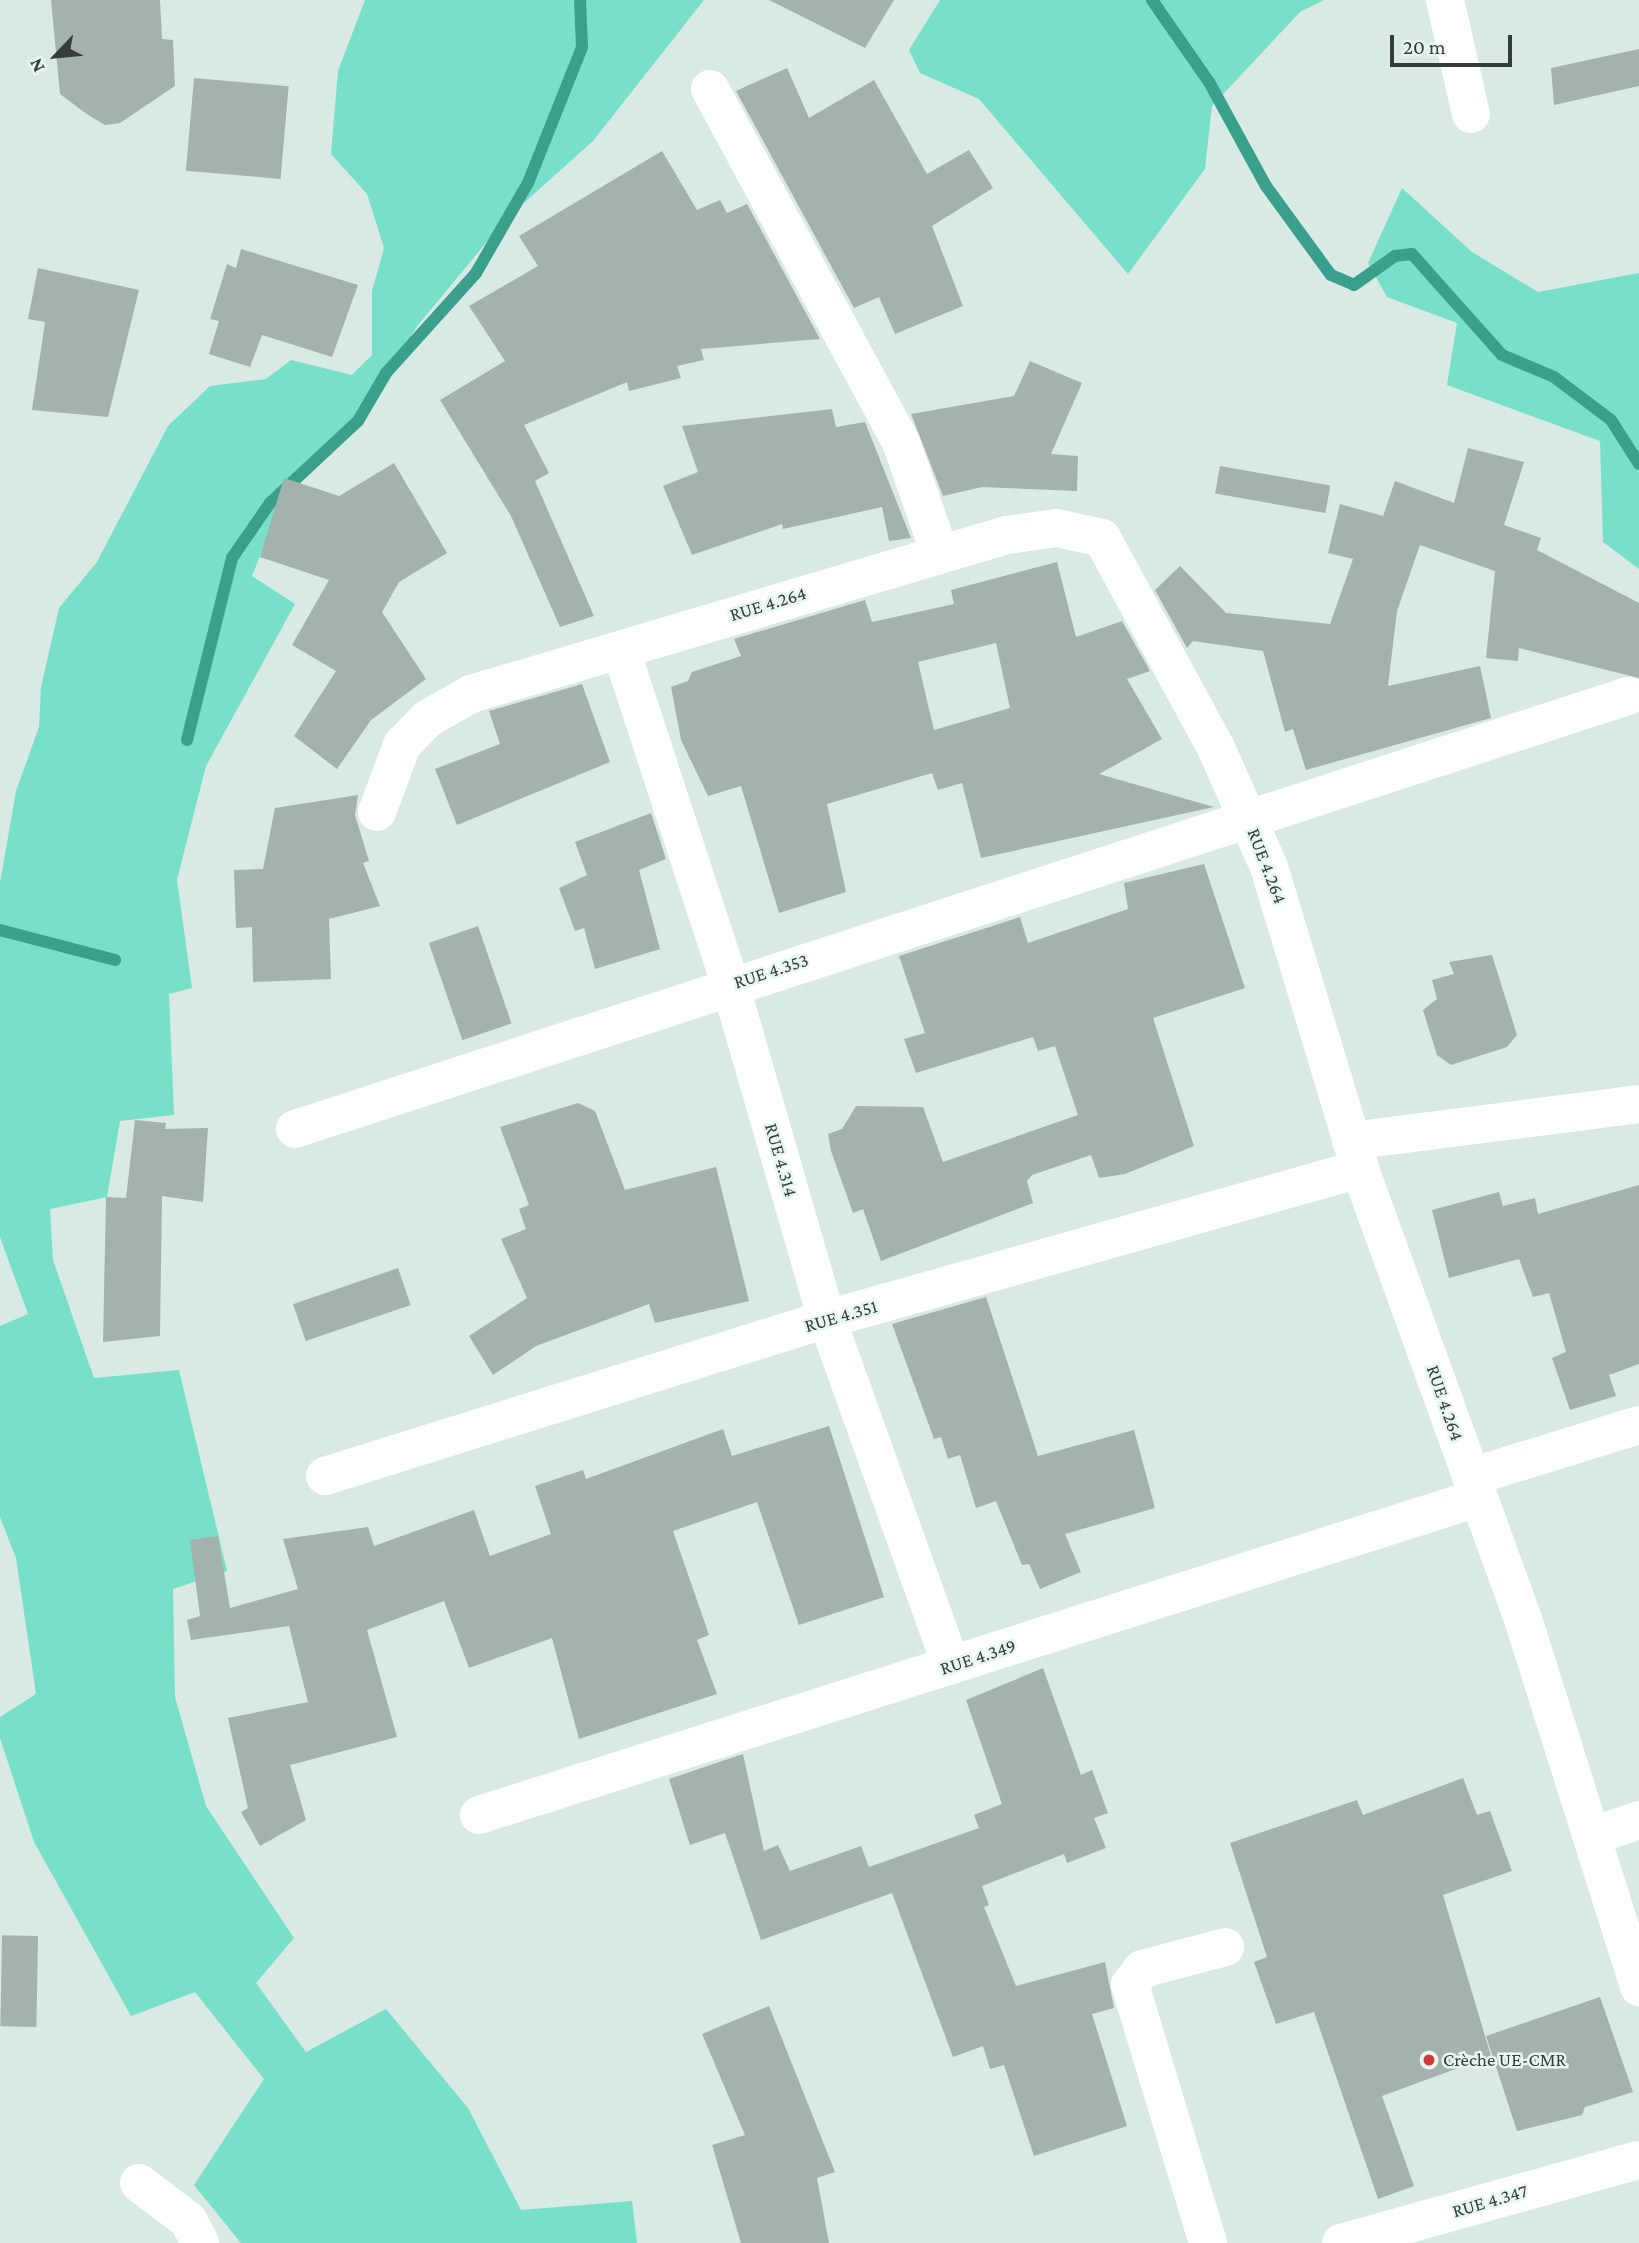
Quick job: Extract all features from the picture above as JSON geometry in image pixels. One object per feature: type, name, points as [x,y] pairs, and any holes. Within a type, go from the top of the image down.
[{"type":"street","points":[[1445,0],[1471,114]]},
{"type":"street","points":[[710,89],[895,430],[940,554]]},
{"type":"street","name":"RUE 4.264","points":[[377,812],[402,745],[427,719],[471,694],[1030,529],[1080,529],[1102,538],[1249,821],[1294,938],[1355,1155],[1474,1488],[1592,1836],[1639,1987]]},
{"type":"street","name":"RUE 4.314","points":[[621,650],[730,984],[827,1319],[951,1666]]},
{"type":"street","name":"RUE 4.353","points":[[295,1129],[730,984],[1249,821],[1628,696]]},
{"type":"street","name":"RUE 4.351","points":[[325,1476],[1355,1155],[1639,1104]]},
{"type":"street","name":"RUE 4.349","points":[[479,1815],[951,1666],[1474,1488],[1639,1425]]},
{"type":"street","points":[[1592,1836],[1639,1821]]},
{"type":"street","points":[[1208,2243],[1130,1986],[1142,1969],[1225,1947]]},
{"type":"street","name":"RUE 4.347","points":[[1341,2243],[1639,2160]]},
{"type":"street","points":[[139,2183],[188,2220],[200,2243]]},
{"type":"green space","points":[[365,0],[704,0],[593,141],[505,220],[418,325],[358,421],[288,487],[252,576],[295,604],[206,766],[177,880],[192,988],[169,994],[174,1115],[120,1121],[107,1197],[50,1209],[53,1260],[94,1378],[179,1370],[227,1571],[173,1589],[175,1697],[206,1806],[294,1938],[256,1983],[306,2052],[386,2009],[468,2108],[521,2210],[632,2201],[637,2243],[241,2243],[194,2185],[264,2079],[195,1992],[131,2016],[34,1842],[0,1738],[0,1717],[36,1694],[16,1558],[0,1517],[0,1326],[28,1314],[0,1237],[0,883],[16,791],[39,727],[41,687],[59,608],[97,562],[168,426],[210,386],[266,379],[291,360],[352,375],[372,355],[372,291],[384,248],[367,194],[331,154],[338,71]]},
{"type":"green space","points":[[940,0],[1324,0],[1300,12],[1212,106],[1205,169],[1128,274],[979,99],[920,73],[909,50]]},
{"type":"green space","points":[[1402,188],[1472,252],[1538,292],[1639,273],[1639,569],[1603,542],[1600,441],[1447,385],[1457,323],[1387,297],[1368,263]]},
{"type":"building","points":[[51,0],[160,0],[162,39],[173,40],[175,86],[120,123],[105,125],[88,115],[60,94]]},
{"type":"building","points":[[769,0],[894,0],[865,48]]},
{"type":"building","points":[[1639,49],[1639,86],[1554,105],[1551,68]]},
{"type":"building","points":[[787,68],[809,118],[874,80],[927,174],[969,150],[993,188],[932,226],[963,306],[895,334],[879,297],[854,308],[736,91]]},
{"type":"building","points":[[194,78],[289,86],[281,179],[186,171]]},
{"type":"building","points":[[662,151],[697,210],[720,200],[727,213],[747,204],[820,339],[701,349],[704,360],[677,366],[681,378],[629,391],[627,382],[524,425],[549,473],[535,481],[594,616],[560,627],[511,516],[440,400],[505,361],[469,306],[538,266],[519,236]]},
{"type":"building","points":[[241,249],[358,285],[332,357],[262,335],[250,367],[209,354],[219,321],[210,319],[227,264],[236,268]]},
{"type":"building","points":[[38,268],[139,290],[108,417],[32,410],[45,322],[28,319]]},
{"type":"building","points":[[1030,361],[1082,383],[1051,454],[1078,456],[1077,491],[982,487],[943,496],[911,414],[1014,396]]},
{"type":"building","points":[[832,409],[836,427],[865,422],[911,538],[889,541],[882,507],[783,529],[782,524],[692,555],[663,486],[698,472],[682,426]]},
{"type":"building","points":[[1468,448],[1524,462],[1504,525],[1541,538],[1537,550],[1639,603],[1639,678],[1519,648],[1518,661],[1486,658],[1495,571],[1420,545],[1397,611],[1388,686],[1480,666],[1491,718],[1306,770],[1293,729],[1285,732],[1263,651],[1193,641],[1187,648],[1155,590],[1180,566],[1226,613],[1330,624],[1353,559],[1328,553],[1340,504],[1383,516],[1395,481],[1454,503]]},
{"type":"building","points":[[394,463],[447,553],[399,582],[382,612],[426,679],[371,720],[337,769],[294,736],[336,671],[292,645],[329,580],[260,557],[284,478],[339,496]]},
{"type":"building","points":[[1220,466],[1330,485],[1325,513],[1215,494]]},
{"type":"building","points":[[1057,562],[1076,637],[1122,621],[1150,671],[1127,679],[1162,739],[1099,774],[1214,807],[981,858],[962,783],[938,790],[932,773],[827,804],[846,892],[779,913],[741,786],[708,796],[681,740],[671,687],[688,681],[692,672],[741,656],[734,639],[865,600],[872,622],[954,604],[951,590]],"holes":[[[996,643],[1010,708],[934,730],[918,662]]]},
{"type":"building","points":[[582,684],[610,762],[457,825],[435,769],[500,744],[489,711]]},
{"type":"building","points":[[358,795],[355,815],[369,861],[363,863],[380,906],[329,919],[331,979],[253,982],[252,927],[236,928],[234,870],[263,869],[275,808]]},
{"type":"building","points":[[651,813],[666,859],[639,870],[660,949],[595,969],[584,928],[575,931],[559,888],[587,875],[575,842]]},
{"type":"building","points":[[1204,864],[1245,988],[1153,1018],[1194,1146],[1125,1174],[1099,1178],[1091,1155],[1032,1175],[1027,1181],[1033,1203],[881,1261],[863,1209],[853,1213],[831,1151],[828,1134],[842,1129],[856,1106],[923,1107],[943,1162],[1078,1115],[1055,1046],[1038,1051],[1033,1037],[916,1073],[904,1039],[925,1033],[899,956],[1020,917],[1028,943],[1128,909],[1124,883]]},
{"type":"building","points":[[478,926],[512,1023],[462,1040],[429,943]]},
{"type":"building","points":[[1492,955],[1517,1035],[1507,1047],[1451,1065],[1437,1055],[1423,1010],[1437,999],[1432,980],[1454,974],[1449,962]]},
{"type":"building","points":[[578,1103],[595,1111],[625,1190],[716,1167],[749,1301],[655,1323],[649,1304],[536,1346],[493,1375],[469,1336],[527,1298],[501,1239],[526,1229],[519,1209],[529,1205],[500,1127]]},
{"type":"building","points":[[135,1120],[166,1123],[165,1129],[208,1128],[203,1202],[162,1196],[160,1336],[103,1342],[106,1197],[126,1198]]},
{"type":"building","points":[[1639,1185],[1639,1364],[1609,1375],[1616,1396],[1570,1410],[1552,1358],[1566,1352],[1549,1293],[1533,1297],[1519,1259],[1449,1278],[1432,1210],[1499,1192],[1503,1206],[1535,1198],[1538,1214]]},
{"type":"building","points":[[398,1268],[411,1305],[306,1341],[293,1304]]},
{"type":"building","points":[[986,1297],[1038,1456],[1134,1430],[1155,1508],[1065,1534],[1081,1572],[1040,1589],[1029,1564],[1022,1565],[996,1501],[976,1508],[960,1455],[948,1459],[941,1437],[934,1439],[892,1324]]},
{"type":"building","points":[[829,1426],[884,1597],[799,1625],[757,1502],[673,1531],[709,1635],[697,1640],[717,1694],[579,1739],[552,1638],[469,1668],[444,1601],[367,1630],[397,1737],[290,1765],[306,1820],[260,1846],[241,1812],[248,1808],[228,1718],[308,1702],[289,1626],[191,1640],[187,1620],[200,1616],[190,1540],[218,1536],[230,1608],[298,1589],[283,1539],[368,1527],[374,1546],[474,1510],[490,1556],[551,1534],[535,1486],[583,1470],[586,1479],[723,1429],[732,1456]]},
{"type":"building","points":[[1043,1668],[1081,1775],[1092,1770],[1108,1813],[1094,1818],[1106,1848],[1067,1863],[1064,1854],[982,1886],[989,1905],[984,1907],[1016,1986],[1105,1962],[1114,2008],[1092,2014],[1127,2126],[1034,2156],[1004,2065],[990,2069],[983,2046],[953,2057],[892,1893],[761,1940],[725,1833],[690,1845],[669,1779],[743,1754],[764,1851],[778,1845],[790,1871],[861,1846],[869,1867],[979,1828],[974,1815],[1002,1804],[966,1700]]},
{"type":"building","points":[[1463,1778],[1477,1815],[1490,1811],[1512,1871],[1443,1895],[1491,2056],[1382,2096],[1414,2186],[1378,2199],[1314,2012],[1276,2024],[1254,1962],[1267,1957],[1230,1843],[1357,1800],[1363,1815]]},
{"type":"building","points":[[2,1935],[38,1936],[36,2027],[0,2026]]},
{"type":"building","points":[[1600,1997],[1633,2092],[1585,2107],[1582,2115],[1517,2131],[1486,2036]]},
{"type":"building","points":[[769,2006],[835,2172],[817,2178],[829,2243],[741,2243],[712,2145],[745,2135],[702,2034]]},
{"type":"waterway","points":[[187,740],[232,558],[270,503],[358,421],[386,373],[476,273],[528,183],[582,47],[580,0]]},
{"type":"waterway","points":[[1152,0],[1209,82],[1266,186],[1331,275],[1354,285],[1395,256],[1412,254],[1502,355],[1554,377],[1611,420],[1639,464]]},
{"type":"waterway","points":[[0,930],[115,960]]},
{"type":"place","name":"Crèche UE-CMR","points":[[1429,2060]]}]
